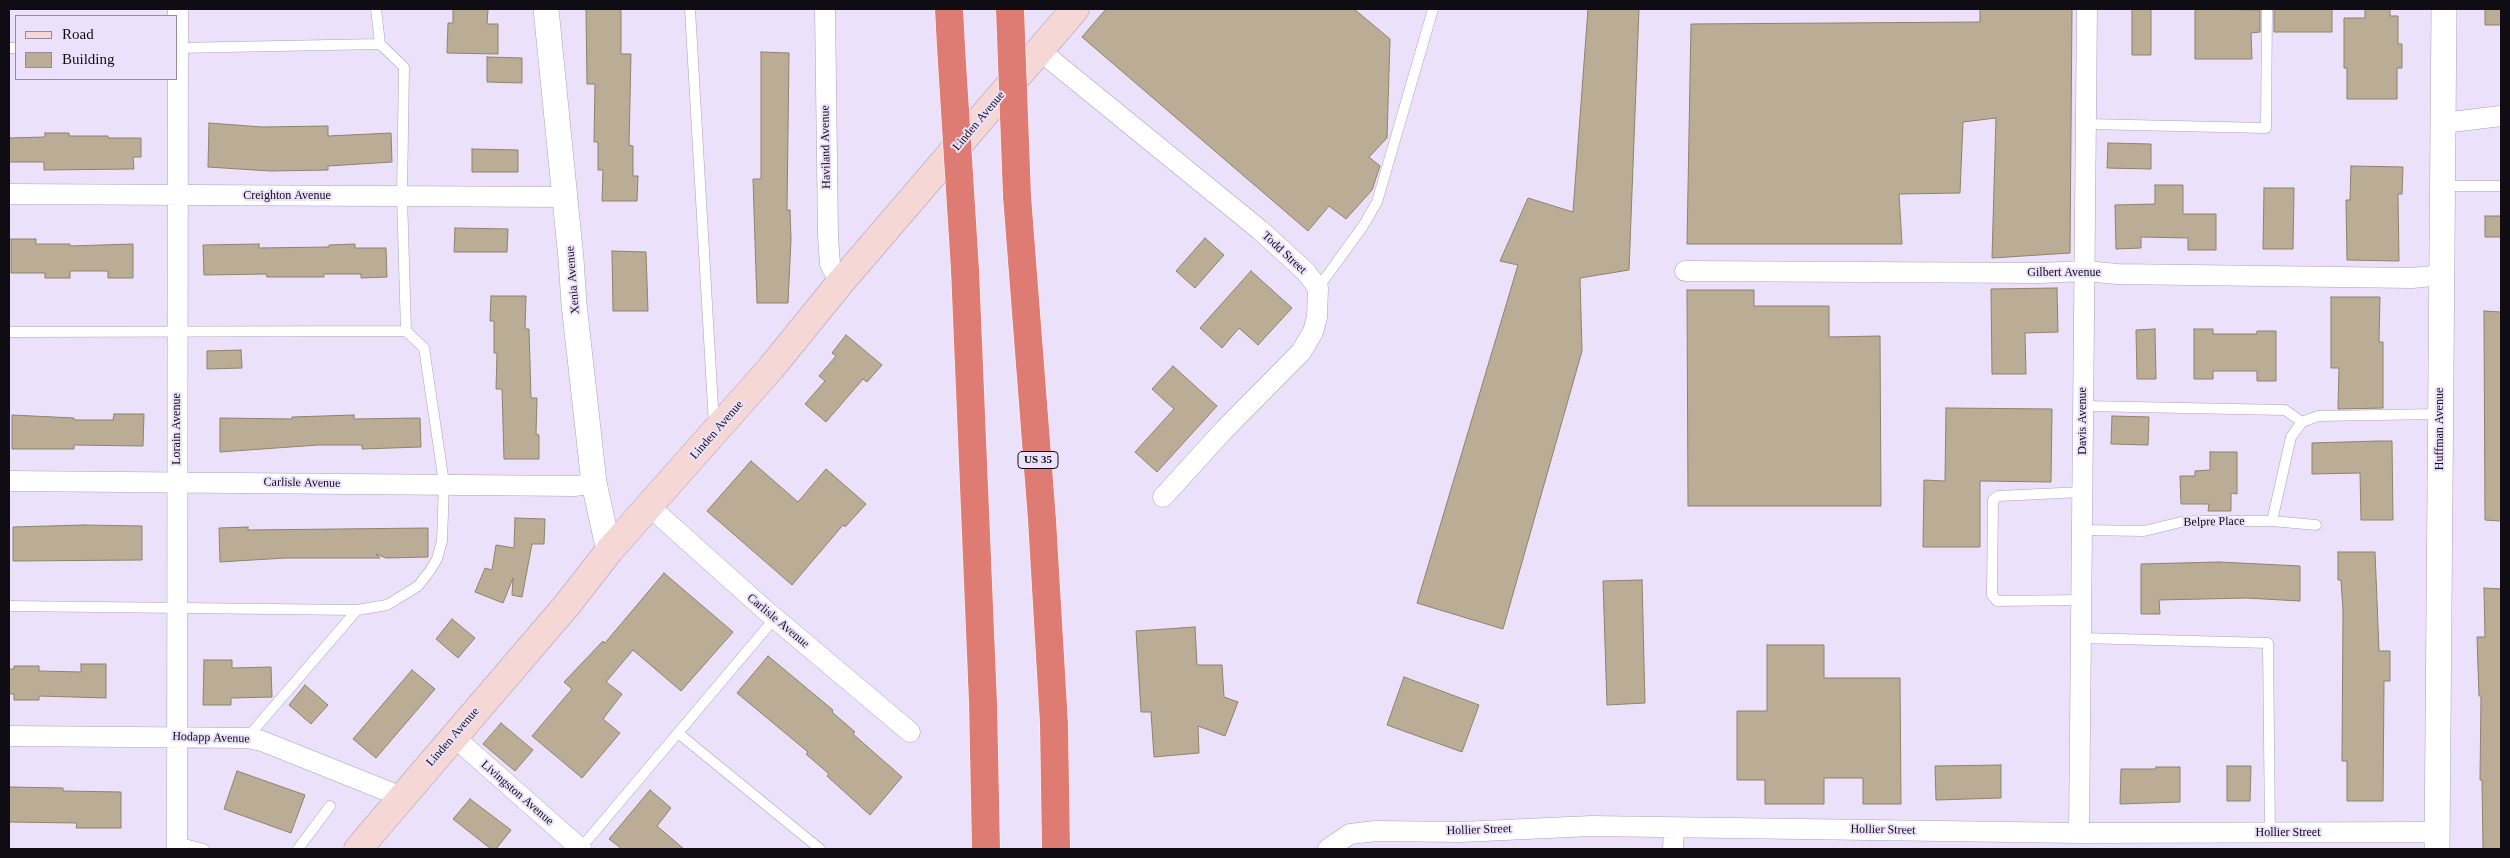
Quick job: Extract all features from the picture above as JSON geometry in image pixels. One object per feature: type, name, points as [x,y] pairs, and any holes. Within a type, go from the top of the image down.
[{"type":"highway","points":[[949,9],[965,270],[983,703],[986,849]]},
{"type":"highway","name":"US 35","points":[[1010,9],[1017,196],[1043,529],[1054,724],[1056,849]]},
{"type":"main road","name":"Linden Avenue","points":[[358,849],[566,605],[609,550],[771,368],[840,283],[1075,9]]},
{"type":"street","name":"Xenia Avenue","points":[[546,9],[594,483],[609,550]]},
{"type":"street","name":"Haviland Avenue","points":[[825,9],[828,236],[830,264],[840,283]]},
{"type":"street","name":"Davis Avenue","points":[[2079,832],[2087,9]]},
{"type":"street","name":"Huffman Avenue","points":[[2437,841],[2444,9]]},
{"type":"street","name":"Todd Street","points":[[1039,50],[1260,230],[1306,272],[1318,288]]},
{"type":"street","name":"Lorain Avenue","points":[[177,80],[177,846]]},
{"type":"street","points":[[2443,123],[2501,116]]},
{"type":"street","name":"Creighton Avenue","points":[[9,194],[564,197]]},
{"type":"street","name":"Gilbert Avenue","points":[[1685,271],[2030,273],[2085,271],[2118,274],[2412,278],[2442,276]]},
{"type":"street","points":[[1163,497],[1223,431],[1301,352],[1312,332],[1317,317],[1318,288]]},
{"type":"street","name":"Carlisle Avenue","points":[[9,481],[576,486],[594,483]]},
{"type":"street","name":"Carlisle Avenue","points":[[649,506],[668,526],[910,732]]},
{"type":"street","name":"Hodapp Avenue","points":[[9,736],[248,738],[262,741],[402,797]]},
{"type":"street","name":"Livingston Avenue","points":[[454,736],[580,849]]},
{"type":"street","name":"Hollier Street","points":[[1330,847],[1350,834],[1376,830],[1461,832],[1592,826],[2270,833],[2437,841]]},
{"type":"street","points":[[1674,828],[1674,849]]},
{"type":"lane","points":[[376,9],[380,44],[404,67],[402,196],[406,331]]},
{"type":"lane","points":[[690,9],[715,432]]},
{"type":"lane","points":[[1318,288],[1363,226],[1377,202],[1433,9]]},
{"type":"lane","points":[[2086,124],[2266,128],[2267,9]]},
{"type":"lane","points":[[178,48],[380,44]]},
{"type":"lane","points":[[2443,186],[2501,186]]},
{"type":"lane","points":[[9,332],[406,331],[424,348],[444,484],[442,540],[438,554],[429,572],[418,586],[387,605],[357,610],[9,606]]},
{"type":"lane","points":[[2084,406],[2285,410],[2302,422]]},
{"type":"lane","points":[[2272,522],[2291,437],[2302,422],[2318,416],[2440,414]]},
{"type":"lane","points":[[2082,600],[1997,601],[1992,595],[1992,557],[1993,500],[1998,496],[2083,492]]},
{"type":"lane","name":"Belpre Place","points":[[2082,530],[2144,531],[2182,522],[2197,521],[2272,522],[2316,526]]},
{"type":"lane","points":[[248,738],[357,610]]},
{"type":"lane","points":[[580,849],[775,618]]},
{"type":"lane","points":[[2081,638],[2268,643],[2270,833]]},
{"type":"lane","points":[[678,733],[820,849]]},
{"type":"lane","points":[[298,849],[330,806]]},
{"type":"lane","points":[[177,846],[204,849]]},
{"type":"building","points":[[453,9],[488,9],[487,24],[498,24],[498,54],[447,53],[448,23],[453,23]]},
{"type":"building","points":[[586,9],[621,9],[621,54],[631,54],[629,145],[633,146],[633,176],[638,176],[637,201],[602,201],[603,170],[598,170],[598,142],[594,142],[595,84],[587,84]]},
{"type":"building","points":[[1106,9],[1354,9],[1390,39],[1387,138],[1369,157],[1380,166],[1372,190],[1346,219],[1329,206],[1308,231],[1082,37]]},
{"type":"building","points":[[1588,9],[1639,9],[1629,270],[1580,278],[1582,351],[1503,629],[1417,603],[1518,265],[1500,261],[1528,198],[1573,212]]},
{"type":"building","points":[[1980,9],[2072,9],[2070,253],[1992,258],[1996,118],[1963,122],[1960,193],[1899,194],[1902,244],[1687,244],[1691,24],[1980,22]]},
{"type":"building","points":[[2132,9],[2151,9],[2151,55],[2132,55]]},
{"type":"building","points":[[2195,9],[2260,10],[2260,32],[2251,33],[2252,59],[2195,59]]},
{"type":"building","points":[[2274,9],[2332,9],[2332,32],[2274,32]]},
{"type":"building","points":[[2365,9],[2390,9],[2390,16],[2398,16],[2398,44],[2402,44],[2402,68],[2397,68],[2397,99],[2347,99],[2347,68],[2344,68],[2344,18],[2365,18]]},
{"type":"building","points":[[2485,9],[2501,9],[2501,25],[2485,25]]},
{"type":"building","points":[[761,52],[789,53],[787,210],[790,210],[791,239],[788,303],[757,303],[753,179],[761,179]]},
{"type":"building","points":[[487,57],[522,58],[522,83],[487,82]]},
{"type":"building","points":[[209,123],[262,127],[328,126],[328,136],[391,133],[392,162],[328,166],[328,170],[270,171],[208,167]]},
{"type":"building","points":[[45,133],[69,133],[69,136],[141,138],[141,157],[133,157],[134,169],[44,170],[44,162],[9,162],[9,138],[45,137]]},
{"type":"building","points":[[2108,143],[2151,144],[2151,169],[2107,168]]},
{"type":"building","points":[[472,149],[518,150],[518,172],[472,172]]},
{"type":"building","points":[[2351,166],[2403,167],[2402,194],[2398,194],[2399,261],[2347,260],[2346,200],[2350,200]]},
{"type":"building","points":[[2155,185],[2183,185],[2183,214],[2216,214],[2216,250],[2188,250],[2188,238],[2141,237],[2141,248],[2116,249],[2115,205],[2155,204]]},
{"type":"building","points":[[2264,188],[2294,188],[2293,249],[2263,249]]},
{"type":"building","points":[[2485,216],[2501,216],[2501,237],[2485,237]]},
{"type":"building","points":[[455,228],[508,229],[507,252],[454,252]]},
{"type":"building","points":[[1205,238],[1224,255],[1195,288],[1176,271]]},
{"type":"building","points":[[11,239],[36,239],[36,244],[70,244],[70,246],[133,244],[133,278],[108,278],[108,271],[70,271],[70,278],[45,278],[45,273],[11,273]]},
{"type":"building","points":[[259,244],[259,248],[329,247],[329,245],[355,244],[355,248],[386,248],[387,277],[361,278],[361,274],[324,274],[324,277],[267,277],[266,274],[204,275],[203,245]]},
{"type":"building","points":[[612,251],[646,252],[648,311],[613,311]]},
{"type":"building","points":[[1251,271],[1292,308],[1258,345],[1239,328],[1222,348],[1200,328]]},
{"type":"building","points":[[2057,288],[2058,332],[2025,333],[2026,374],[1992,374],[1991,289]]},
{"type":"building","points":[[1687,290],[1754,290],[1754,306],[1829,306],[1829,337],[1880,336],[1881,506],[1688,506]]},
{"type":"building","points":[[491,296],[526,296],[525,329],[529,329],[531,398],[537,398],[536,434],[539,435],[539,459],[504,459],[502,389],[496,389],[497,353],[494,353],[494,321],[490,321]]},
{"type":"building","points":[[2331,297],[2380,297],[2379,342],[2383,342],[2383,408],[2338,409],[2339,368],[2331,368]]},
{"type":"building","points":[[2484,311],[2501,312],[2501,521],[2485,520]]},
{"type":"building","points":[[2155,329],[2156,379],[2137,379],[2136,330]]},
{"type":"building","points":[[2194,329],[2213,329],[2213,334],[2257,334],[2257,331],[2276,331],[2276,381],[2257,381],[2257,371],[2213,371],[2213,379],[2194,379]]},
{"type":"building","points":[[846,335],[882,365],[867,382],[863,379],[826,422],[805,404],[825,381],[819,376],[836,356],[832,353]]},
{"type":"building","points":[[241,350],[242,368],[207,369],[207,351]]},
{"type":"building","points":[[1173,366],[1217,406],[1157,472],[1135,452],[1174,409],[1152,389]]},
{"type":"building","points":[[1946,408],[2052,409],[2051,482],[1980,481],[1980,547],[1923,547],[1924,480],[1945,481]]},
{"type":"building","points":[[114,414],[144,414],[143,446],[74,445],[74,449],[12,449],[12,415],[74,418],[74,420],[113,420]]},
{"type":"building","points":[[354,415],[354,419],[420,418],[421,447],[362,449],[362,445],[318,445],[220,452],[220,418],[292,419],[292,417]]},
{"type":"building","points":[[2112,416],[2149,417],[2148,445],[2111,444]]},
{"type":"building","points":[[2392,441],[2393,520],[2361,520],[2360,473],[2312,474],[2312,443]]},
{"type":"building","points":[[2210,452],[2237,452],[2237,494],[2231,493],[2231,511],[2208,511],[2209,504],[2181,504],[2180,476],[2195,476],[2195,471],[2210,470]]},
{"type":"building","points":[[751,461],[798,502],[826,469],[866,504],[845,527],[843,525],[792,585],[707,511]]},
{"type":"building","points":[[515,518],[545,519],[544,544],[532,544],[522,597],[512,595],[513,578],[503,603],[475,592],[485,568],[492,570],[496,545],[514,548]]},
{"type":"building","points":[[142,526],[142,560],[13,561],[13,527]]},
{"type":"building","points":[[248,527],[248,530],[428,528],[428,557],[386,558],[376,554],[380,558],[285,558],[220,562],[219,528]]},
{"type":"building","points":[[2338,552],[2375,552],[2379,651],[2390,651],[2390,681],[2384,681],[2383,801],[2347,801],[2347,761],[2342,761],[2343,611],[2341,580],[2338,580]]},
{"type":"building","points":[[2219,562],[2300,566],[2300,601],[2246,598],[2159,600],[2160,614],[2141,614],[2141,564]]},
{"type":"building","points":[[664,573],[733,632],[681,691],[633,650],[606,682],[622,694],[603,719],[620,733],[582,778],[532,736],[572,689],[564,682],[603,641],[605,643]]},
{"type":"building","points":[[1642,580],[1645,703],[1607,705],[1603,581]]},
{"type":"building","points":[[2484,588],[2501,589],[2501,849],[2483,849],[2482,780],[2480,780],[2481,696],[2479,696],[2477,637],[2485,637]]},
{"type":"building","points":[[452,619],[475,638],[458,658],[436,639]]},
{"type":"building","points":[[1195,627],[1197,665],[1222,665],[1224,697],[1238,702],[1225,736],[1198,726],[1199,753],[1154,757],[1151,712],[1141,712],[1136,631]]},
{"type":"building","points":[[1767,645],[1824,645],[1824,678],[1900,678],[1901,804],[1863,804],[1863,778],[1824,778],[1824,804],[1765,804],[1765,780],[1737,780],[1737,711],[1767,711]]},
{"type":"building","points":[[768,656],[833,710],[832,712],[855,732],[853,734],[902,777],[870,815],[827,776],[829,774],[806,754],[808,752],[737,693]]},
{"type":"building","points":[[204,660],[232,660],[232,668],[271,667],[272,697],[231,698],[231,705],[203,705]]},
{"type":"building","points":[[81,664],[106,664],[106,698],[39,696],[39,700],[14,700],[14,694],[9,694],[9,669],[14,669],[14,666],[39,666],[39,671],[81,672]]},
{"type":"building","points":[[412,670],[435,689],[376,758],[353,739]]},
{"type":"building","points":[[1404,677],[1479,705],[1462,752],[1387,725]]},
{"type":"building","points":[[305,685],[328,705],[311,724],[289,705]]},
{"type":"building","points":[[501,723],[533,750],[515,771],[483,744]]},
{"type":"building","points":[[2001,765],[2001,798],[1936,800],[1935,766]]},
{"type":"building","points":[[2227,766],[2251,766],[2250,801],[2227,801]]},
{"type":"building","points":[[2156,767],[2180,767],[2180,802],[2120,804],[2121,769],[2156,769]]},
{"type":"building","points":[[237,771],[305,795],[291,833],[224,809]]},
{"type":"building","points":[[9,787],[63,788],[63,791],[121,792],[121,828],[76,828],[77,823],[9,822]]},
{"type":"building","points":[[650,790],[671,808],[657,826],[684,849],[622,849],[609,839]]},
{"type":"building","points":[[470,799],[511,830],[496,849],[491,849],[453,819]]}]
